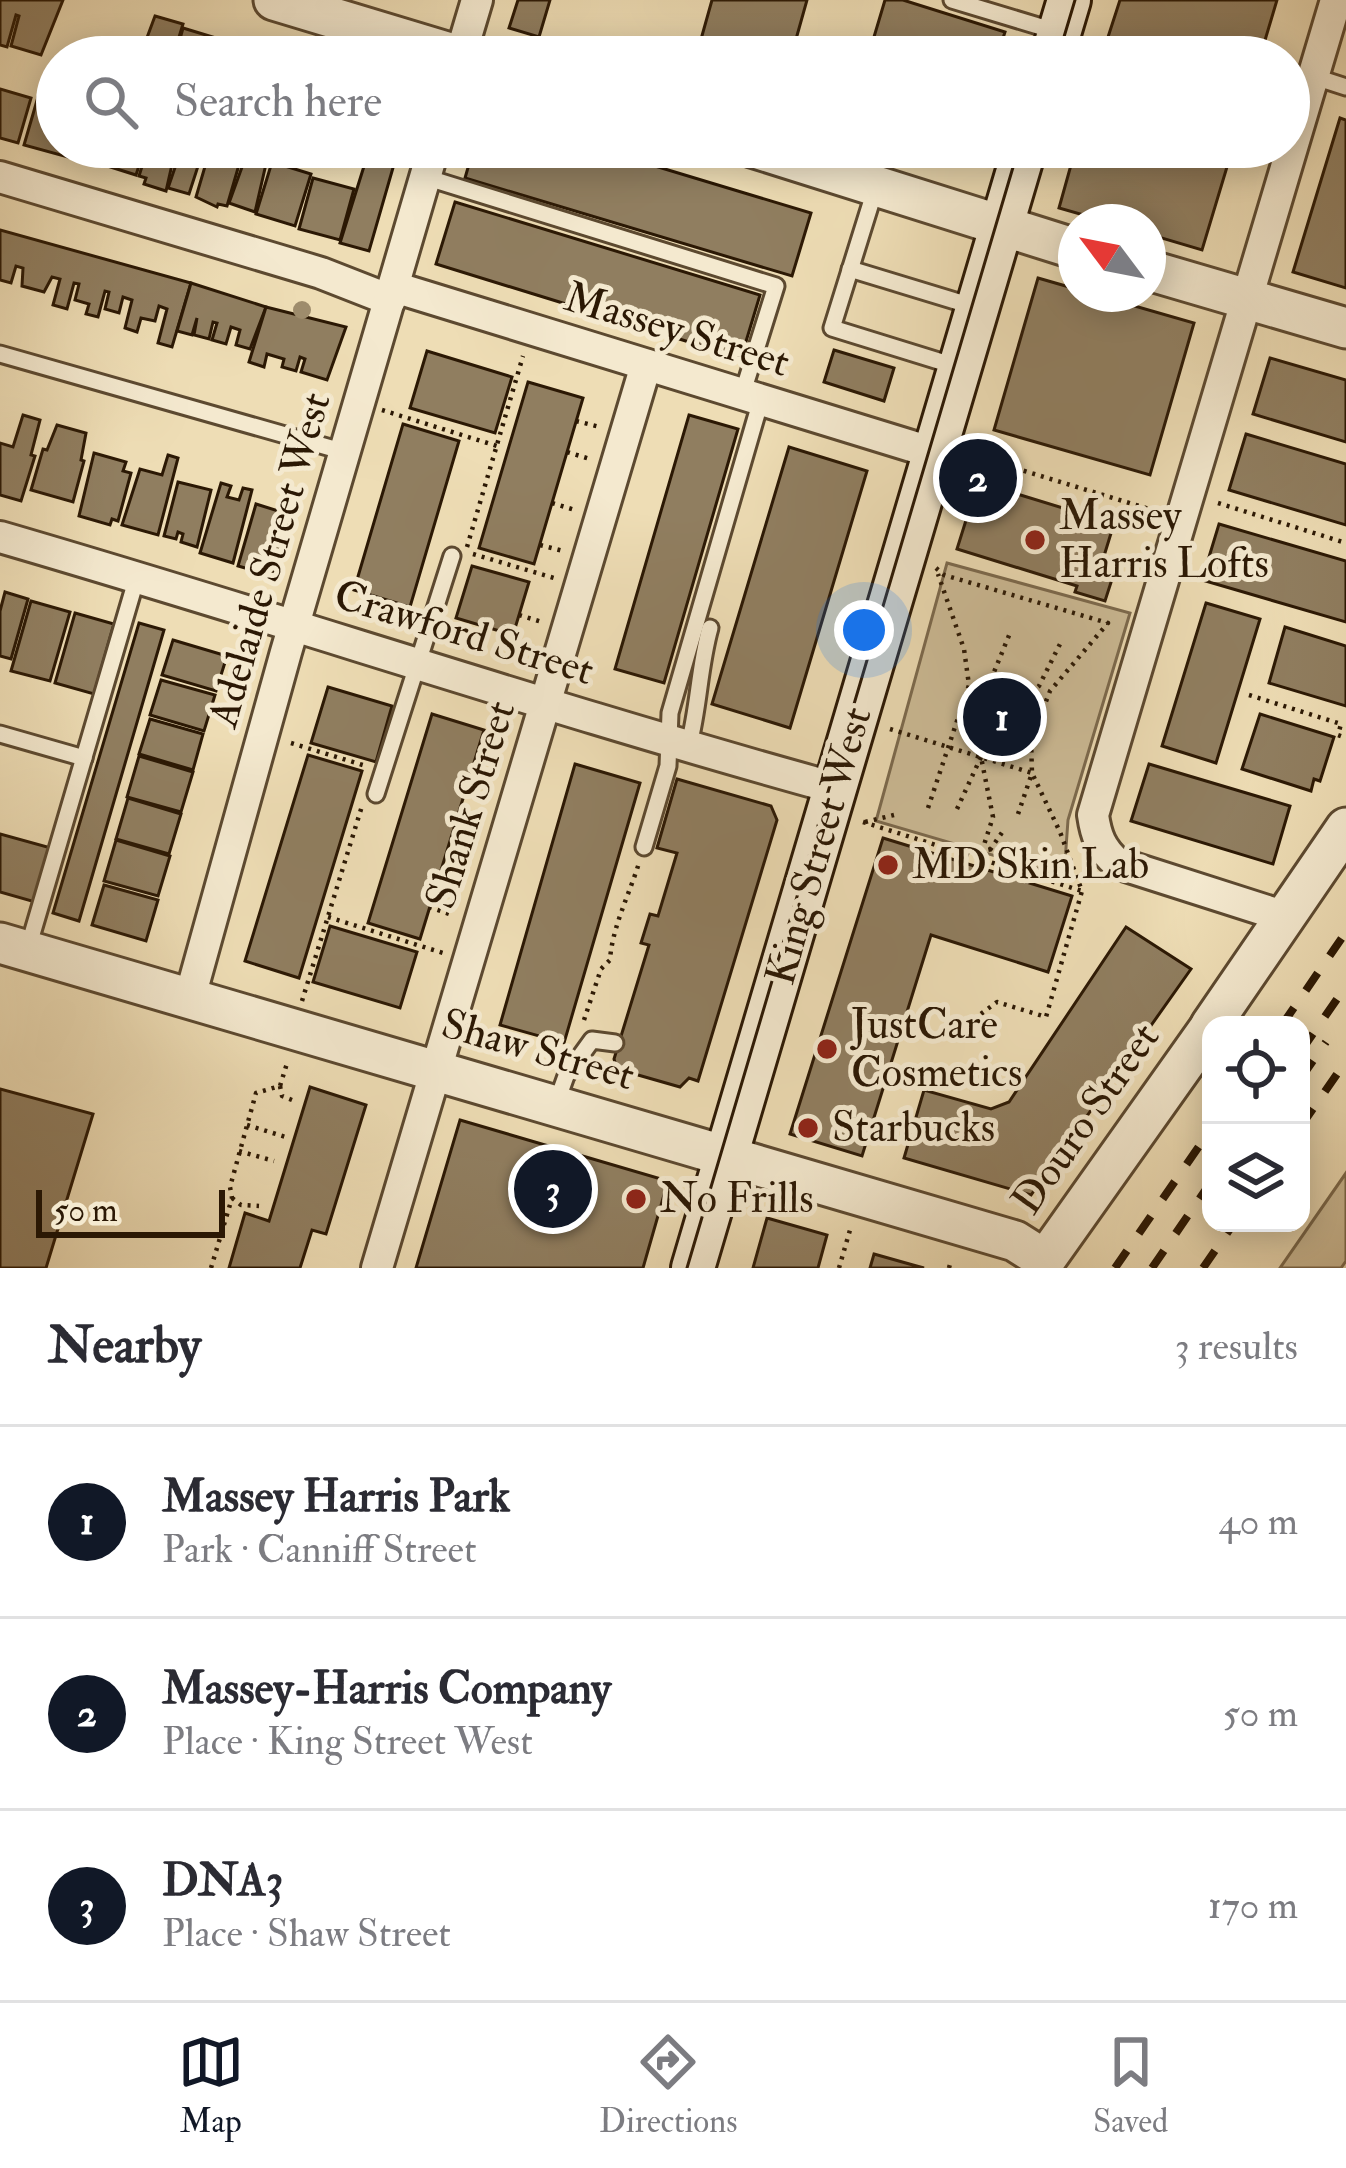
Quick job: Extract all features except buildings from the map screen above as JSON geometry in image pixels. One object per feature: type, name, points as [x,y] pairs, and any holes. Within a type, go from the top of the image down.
[{"type":"main road","name":"King Street West","points":[[693,1268],[836,788],[953,454],[960,368],[1019,168]]},
{"type":"street","points":[[274,0],[392,36]]},
{"type":"street","points":[[467,36],[477,0]]},
{"type":"street","points":[[1310,83],[1336,0]]},
{"type":"street","name":"Adelaide Street West","points":[[190,998],[428,168]]},
{"type":"street","points":[[817,168],[1058,244]]},
{"type":"street","points":[[1286,168],[1093,815],[1104,852],[1133,871],[1286,917]]},
{"type":"street","name":"Massey Street","points":[[0,177],[953,454]]},
{"type":"street","points":[[1166,275],[1346,328]]},
{"type":"street","name":"Shank Street","points":[[377,1268],[646,365]]},
{"type":"street","name":"Crawford Street","points":[[0,537],[416,666],[836,788]]},
{"type":"street","name":"Douro Street","points":[[1217,1016],[1346,828]]},
{"type":"street","name":"Shaw Street","points":[[13,947],[437,1070],[561,1090],[728,1156],[1015,1241],[1042,1264]]},
{"type":"street","name":"Douro Street","points":[[1042,1264],[1202,1038]]},
{"type":"lane","points":[[952,0],[1061,30]]},
{"type":"lane","points":[[1312,76],[1346,88]]},
{"type":"lane","points":[[425,177],[776,286],[670,712],[679,741]]},
{"type":"lane","points":[[876,187],[832,328],[960,368]]},
{"type":"lane","points":[[850,268],[978,308]]},
{"type":"lane","points":[[0,354],[345,452]]},
{"type":"lane","points":[[372,791],[459,554]]},
{"type":"lane","points":[[13,947],[84,758],[137,577]]},
{"type":"lane","points":[[644,847],[668,766],[695,720],[698,671],[710,628]]},
{"type":"lane","points":[[0,734],[84,758]]},
{"type":"lane","points":[[561,1090],[592,1040],[615,1043]]},
{"type":"path","points":[[459,554],[524,351]]},
{"type":"path","points":[[377,409],[496,446]]},
{"type":"path","points":[[576,421],[605,428]]},
{"type":"path","points":[[567,452],[595,460]]},
{"type":"path","points":[[953,454],[1149,509]]},
{"type":"path","points":[[552,503],[579,511]]},
{"type":"path","points":[[1218,503],[1346,543]]},
{"type":"path","points":[[539,544],[567,553]]},
{"type":"path","points":[[928,808],[967,695],[968,675],[964,649],[936,568],[944,575],[1108,623],[1047,696],[1031,740],[1032,773],[1017,818]]},
{"type":"path","points":[[530,571],[560,579]]},
{"type":"path","points":[[519,615],[547,623]]},
{"type":"path","points":[[986,850],[993,817],[981,757],[990,684],[1010,633]]},
{"type":"path","points":[[957,809],[1006,716],[1035,691],[1060,644]]},
{"type":"path","points":[[1035,691],[1047,696]]},
{"type":"path","points":[[1249,694],[1341,724],[1337,734],[1346,737]]},
{"type":"path","points":[[890,729],[1032,773],[1082,891],[1046,1017],[997,1002],[965,1025]]},
{"type":"path","points":[[291,743],[374,768]]},
{"type":"path","points":[[478,749],[506,758]]},
{"type":"path","points":[[467,782],[497,791]]},
{"type":"path","points":[[302,1001],[372,791]]},
{"type":"path","points":[[894,815],[863,823],[1082,891]]},
{"type":"path","points":[[980,860],[1003,831]]},
{"type":"path","points":[[986,850],[1009,846]]},
{"type":"path","points":[[561,1090],[601,969],[610,960],[611,939],[621,922],[644,847]]},
{"type":"path","points":[[429,907],[460,917]]},
{"type":"path","points":[[328,917],[450,955]]},
{"type":"path","points":[[289,1056],[280,1086],[282,1096],[292,1100]]},
{"type":"path","points":[[211,1268],[256,1093],[280,1086]]},
{"type":"path","points":[[247,1125],[289,1138]]},
{"type":"path","points":[[239,1151],[274,1160]]},
{"type":"path","points":[[232,1198],[241,1205],[259,1206]]},
{"type":"path","points":[[838,1268],[850,1230]]},
{"type":"shaded area","points":[[947,563],[1130,613],[1068,820],[1064,876],[876,821]]},
{"type":"shaded area","points":[[1346,1173],[1346,1261],[1341,1268],[1280,1268],[1305,1232],[1310,1232],[1310,1225]]},
{"type":"tram line","points":[[1064,36],[1075,0]]},
{"type":"tram line","points":[[687,1268],[1013,168]]},
{"type":"railway","points":[[1288,1016],[1346,932]]},
{"type":"railway","points":[[1310,1038],[1346,986]]},
{"type":"railway","points":[[1310,1065],[1326,1042]]},
{"type":"railway","points":[[1302,1124],[1346,1061]]},
{"type":"railway","points":[[1115,1268],[1202,1142]]},
{"type":"railway","points":[[1152,1268],[1202,1195]]},
{"type":"railway","points":[[1203,1268],[1228,1232]]},
{"type":"place","name":"Massey-Harris Company","points":[[978,478]]},
{"type":"place","name":"Massey Harris Lofts","points":[[1035,540]]},
{"type":"place","name":"Massey Harris Park","points":[[1002,717]]},
{"type":"place","name":"MD Skin Lab","points":[[888,865]]},
{"type":"place","name":"JustCare Cosmetics","points":[[827,1049]]},
{"type":"place","name":"Starbucks","points":[[808,1128]]},
{"type":"place","name":"DNA3","points":[[553,1189]]},
{"type":"place","name":"No Frills","points":[[636,1199]]}]
